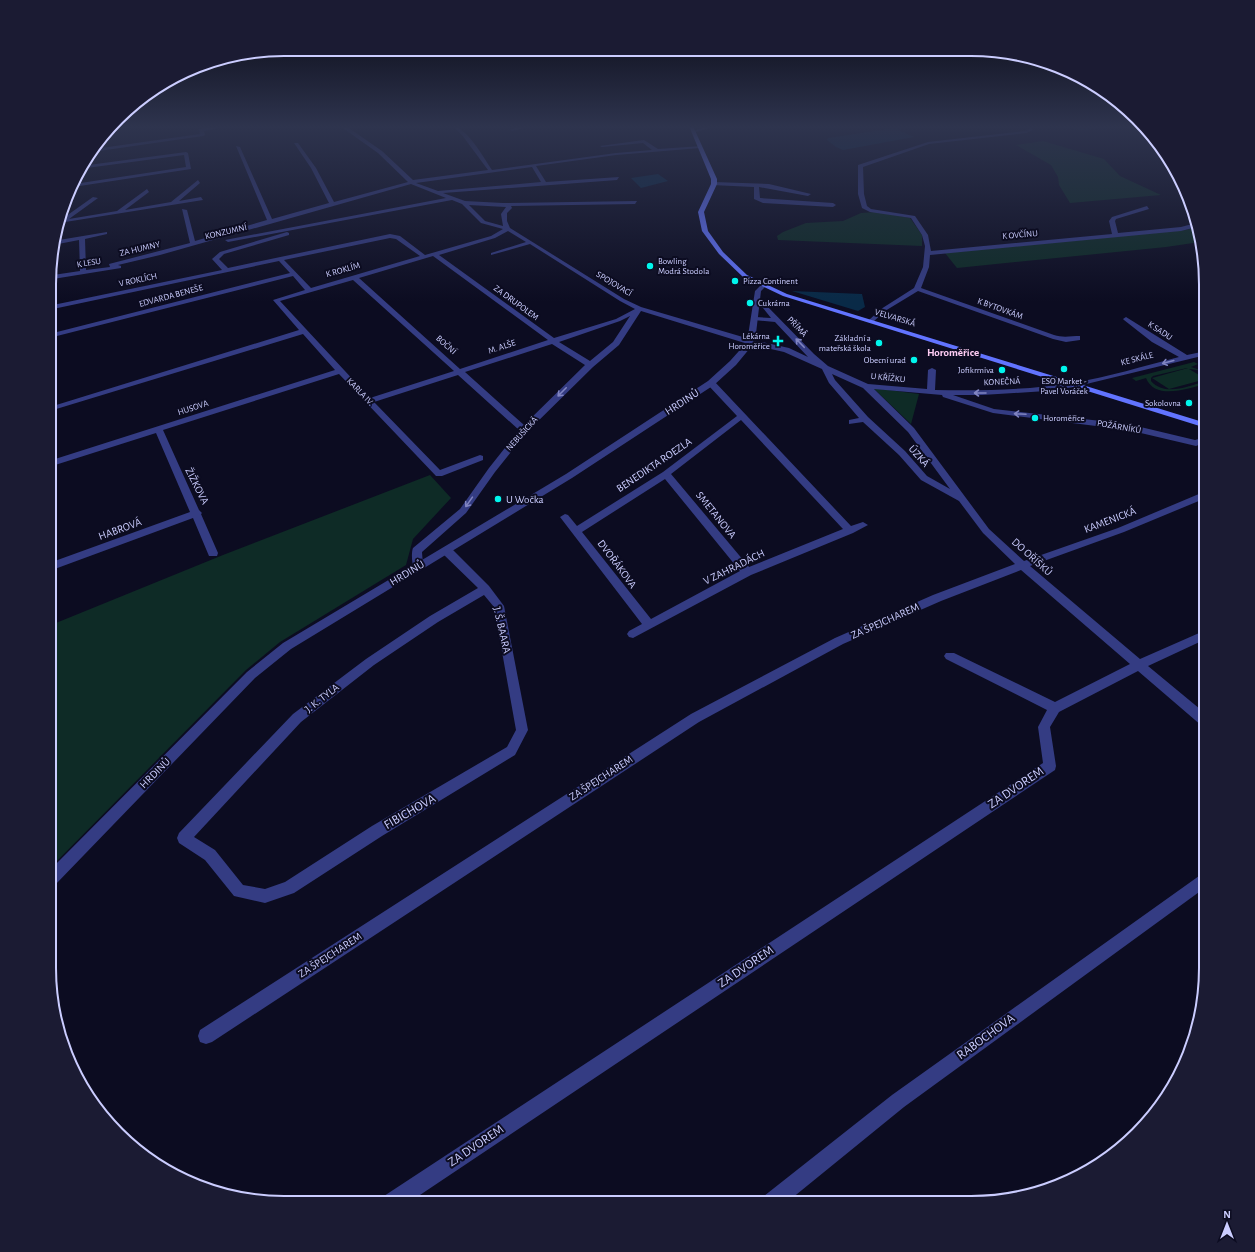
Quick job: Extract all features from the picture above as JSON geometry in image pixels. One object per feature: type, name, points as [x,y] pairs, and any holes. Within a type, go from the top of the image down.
[{"type":"main road","name":"VELVARSKÁ","points":[[714,184],[701,212],[705,231],[735,268],[745,276],[763,286],[1199,424]]},
{"type":"street","points":[[173,204],[195,184]]},
{"type":"street","points":[[254,184],[270,220]]},
{"type":"street","points":[[322,184],[332,203]]},
{"type":"street","name":"ZA HUMNY","points":[[111,265],[174,252],[193,244],[270,220],[404,184]]},
{"type":"street","name":"SPOJOVACÍ","points":[[416,184],[464,203],[483,222],[508,229],[615,296],[639,308],[751,342],[788,351],[824,365]]},
{"type":"street","points":[[437,193],[551,184]]},
{"type":"street","points":[[732,184],[769,186],[808,194]]},
{"type":"street","points":[[861,184],[864,207],[870,210],[913,218],[925,235],[927,253],[926,267],[917,289],[883,310],[871,320]]},
{"type":"street","points":[[756,185],[757,199],[763,201],[833,205]]},
{"type":"street","points":[[118,213],[147,191]]},
{"type":"street","points":[[66,218],[94,198]]},
{"type":"street","name":"KONZUMNÍ","points":[[126,266],[174,252],[249,235],[452,198]]},
{"type":"street","points":[[65,221],[201,199]]},
{"type":"street","points":[[464,203],[540,205],[635,202]]},
{"type":"street","points":[[506,204],[510,206],[503,215],[504,225],[508,229]]},
{"type":"street","points":[[1115,235],[1112,221],[1114,218],[1147,208]]},
{"type":"street","points":[[184,210],[193,244]]},
{"type":"street","name":"KONZUMNÍ","points":[[227,271],[215,259],[222,253],[330,220]]},
{"type":"street","name":"K OVČÍNU","points":[[927,253],[1181,229],[1191,226]]},
{"type":"street","points":[[247,227],[249,235]]},
{"type":"street","name":"K ROKLÍM","points":[[309,290],[493,236],[508,229]]},
{"type":"street","points":[[60,241],[105,233]]},
{"type":"street","points":[[227,271],[393,236],[398,237],[423,256]]},
{"type":"street","points":[[82,238],[83,272]]},
{"type":"street","points":[[493,254],[531,242]]},
{"type":"street","name":"ZA DRUPOLEM","points":[[433,253],[553,341],[590,365]]},
{"type":"street","points":[[280,260],[309,290]]},
{"type":"street","name":"K LESU","points":[[56,276],[126,266]]},
{"type":"street","name":"V ROKLÍCH","points":[[56,306],[227,271]]},
{"type":"street","name":"EDVARDA BENEŠE","points":[[56,334],[294,274]]},
{"type":"street","name":"BOČNÍ","points":[[354,277],[460,370],[524,430]]},
{"type":"street","points":[[751,342],[758,291],[763,286]]},
{"type":"street","name":"K BYTOVKÁM","points":[[917,289],[1048,336],[1071,340],[1077,338]]},
{"type":"street","name":"KARLA IV.","points":[[309,290],[276,300],[439,474],[480,458]]},
{"type":"street","name":"PŘÍMÁ","points":[[756,303],[765,307],[824,365]]},
{"type":"street","name":"M. ALŠE","points":[[369,401],[460,370],[618,320],[629,316],[639,308]]},
{"type":"street","name":"NEBUŠICKÁ","points":[[418,566],[417,551],[463,511],[492,470],[524,430],[590,365],[616,343],[639,308]]},
{"type":"street","points":[[755,319],[777,320]]},
{"type":"street","name":"K SADU","points":[[1126,319],[1155,340],[1184,357]]},
{"type":"street","points":[[56,407],[304,331]]},
{"type":"street","name":"HRDINŮ","points":[[56,874],[252,675],[287,646],[569,476],[711,383],[733,363],[751,342]]},
{"type":"street","name":"KE SKÁLE","points":[[1074,385],[1199,354]]},
{"type":"street","name":"U KŘÍŽKU","points":[[824,365],[866,386],[930,392]]},
{"type":"street","name":"ÚZKÁ","points":[[824,365],[832,381],[864,419],[902,453],[924,478],[962,500]]},
{"type":"street","name":"HUSOVA","points":[[56,462],[159,430],[340,370]]},
{"type":"street","points":[[930,392],[932,370]]},
{"type":"street","points":[[711,383],[850,531]]},
{"type":"street","name":"KONEČNÁ","points":[[930,392],[1017,392],[1074,385]]},
{"type":"street","name":"DO OŘÍŠKŮ","points":[[866,386],[911,430],[986,531],[1022,565],[1199,716]]},
{"type":"street","name":"POŽÁRNÍKŮ","points":[[940,392],[993,411],[1054,417],[1128,427],[1196,442],[1199,441]]},
{"type":"street","name":"BENEDIKTA ROEZLA","points":[[577,530],[666,474],[743,416]]},
{"type":"street","points":[[852,422],[864,419]]},
{"type":"street","name":"ŽIŽKOVA","points":[[159,430],[175,470],[197,514],[213,552]]},
{"type":"street","name":"SMETANOVA","points":[[666,474],[747,572]]},
{"type":"street","name":"KAMENICKÁ","points":[[1022,565],[1121,530],[1199,497]]},
{"type":"street","name":"HABROVÁ","points":[[56,565],[197,514]]},
{"type":"street","name":"DVOŘÁKOVA","points":[[565,517],[577,530],[649,625]]},
{"type":"street","name":"V ZAHRADÁCH","points":[[633,634],[747,572],[863,525]]},
{"type":"street","name":"J. Š. BAARA","points":[[446,550],[485,589],[499,606],[522,730]]},
{"type":"street","name":"ZA ŠPEJCHAREM","points":[[206,1036],[695,718],[839,641],[937,598],[1022,565]]},
{"type":"street","name":"J. K. TYLA","points":[[184,838],[296,718],[370,662],[434,619],[485,589]]},
{"type":"street","points":[[950,656],[1055,708],[1139,665],[1199,637]]},
{"type":"street","name":"ZA DVOREM","points":[[400,1196],[1050,766],[1044,727],[1055,708]]},
{"type":"street","name":"FIBICHOVA","points":[[184,838],[210,855],[239,891],[265,896],[289,888],[377,831],[511,751],[522,730]]},
{"type":"street","name":"RABOCHOVA","points":[[779,1196],[898,1101],[1199,883]]},
{"type":"green space","points":[[1138,184],[1161,195],[1070,203],[1059,185]]},
{"type":"green space","points":[[876,212],[910,218],[922,235],[922,246],[778,240],[777,236],[783,232],[806,223],[843,221],[861,213]]},
{"type":"green space","points":[[1192,228],[1195,243],[957,268],[945,253]]},
{"type":"green space","points":[[1194,362],[1198,364],[1191,367],[1199,371],[1189,369],[1199,375],[1199,381],[1169,389],[1177,389],[1199,383],[1199,386],[1182,390],[1164,391],[1150,385],[1146,378],[1136,381],[1132,378]],"holes":[[[1188,368],[1152,378],[1169,389],[1157,386],[1151,381],[1151,378],[1153,376]]]},
{"type":"green space","points":[[873,388],[919,394],[911,424]]},
{"type":"green space","points":[[430,475],[451,498],[413,539],[406,565],[280,642],[246,670],[56,862],[56,623],[223,555]]},
{"type":"water","points":[[637,184],[655,184],[641,188]]},
{"type":"water","points":[[792,291],[862,294],[865,307],[858,311]]},
{"type":"place","name":"Bowling Modrá Stodola","points":[[650,266]]},
{"type":"place","name":"Pizza Continent","points":[[735,281]]},
{"type":"place","name":"Cukrárna","points":[[750,303]]},
{"type":"place","name":"Lékárna Horoměřice","points":[[778,341]]},
{"type":"place","name":"Základní a mateřská škola","points":[[879,343]]},
{"type":"place","name":"Obecní urad","points":[[914,360]]},
{"type":"place","name":"ESO Market - Pavel Voráček","points":[[1064,369]]},
{"type":"place","name":"Jofikrmiva","points":[[1002,370]]},
{"type":"place","name":"Sokolovna","points":[[1189,403]]},
{"type":"place","name":"Horoměřice","points":[[1035,418]]},
{"type":"place","name":"U Wočka","points":[[498,499]]},
{"type":"district","name":"Horoměřice","points":[[953,352]]}]
